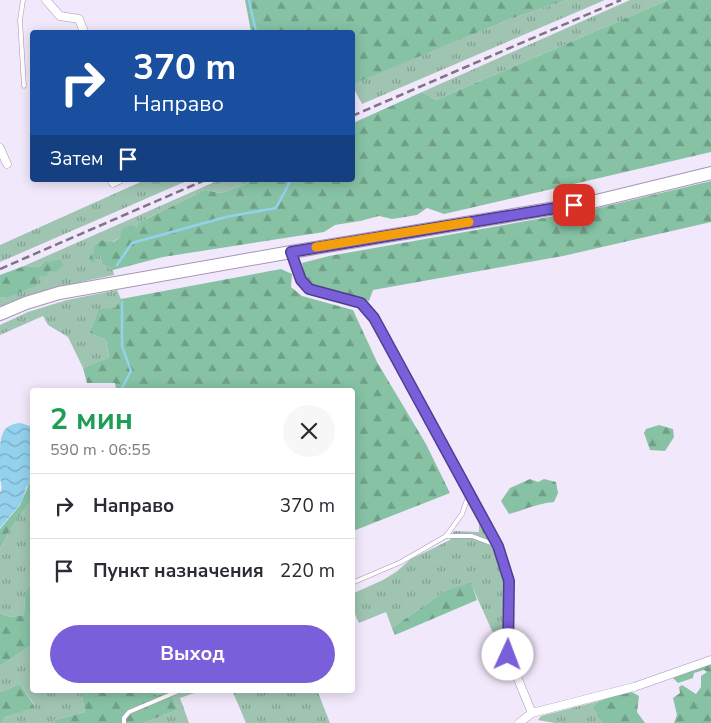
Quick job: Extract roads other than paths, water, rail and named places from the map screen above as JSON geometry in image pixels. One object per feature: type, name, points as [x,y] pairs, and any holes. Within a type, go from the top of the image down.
[{"type":"main road","points":[[0,314],[26,303],[59,293],[592,202],[711,173]]},
{"type":"street","points":[[46,0],[60,16],[79,19],[83,30]]},
{"type":"street","points":[[0,148],[7,164]]},
{"type":"street","points":[[291,252],[301,280],[309,289],[361,303],[374,318],[470,492],[498,546],[509,581],[508,655],[532,713]]},
{"type":"street","points":[[519,723],[532,713],[634,687],[711,660]]},
{"type":"lane","points":[[23,0],[20,20],[24,86]]},
{"type":"lane","points":[[355,582],[401,562],[446,536],[462,514],[470,492]]},
{"type":"lane","points":[[446,536],[472,536],[498,546]]},
{"type":"lane","points":[[124,723],[124,718],[129,712],[174,693]]},
{"type":"water","points":[[21,423],[30,426],[30,477],[21,503],[0,528],[0,493],[2,487],[0,478],[1,439],[5,430],[14,424]]},
{"type":"waterway","points":[[249,0],[256,30]]},
{"type":"waterway","points":[[117,265],[132,243],[226,217],[276,208],[290,182]]},
{"type":"waterway","points":[[122,302],[122,346],[131,371],[122,388]]},
{"type":"waterway","points":[[27,485],[30,477]]},
{"type":"railway","points":[[355,115],[621,0]]},
{"type":"railway","points":[[0,269],[200,182]]}]
